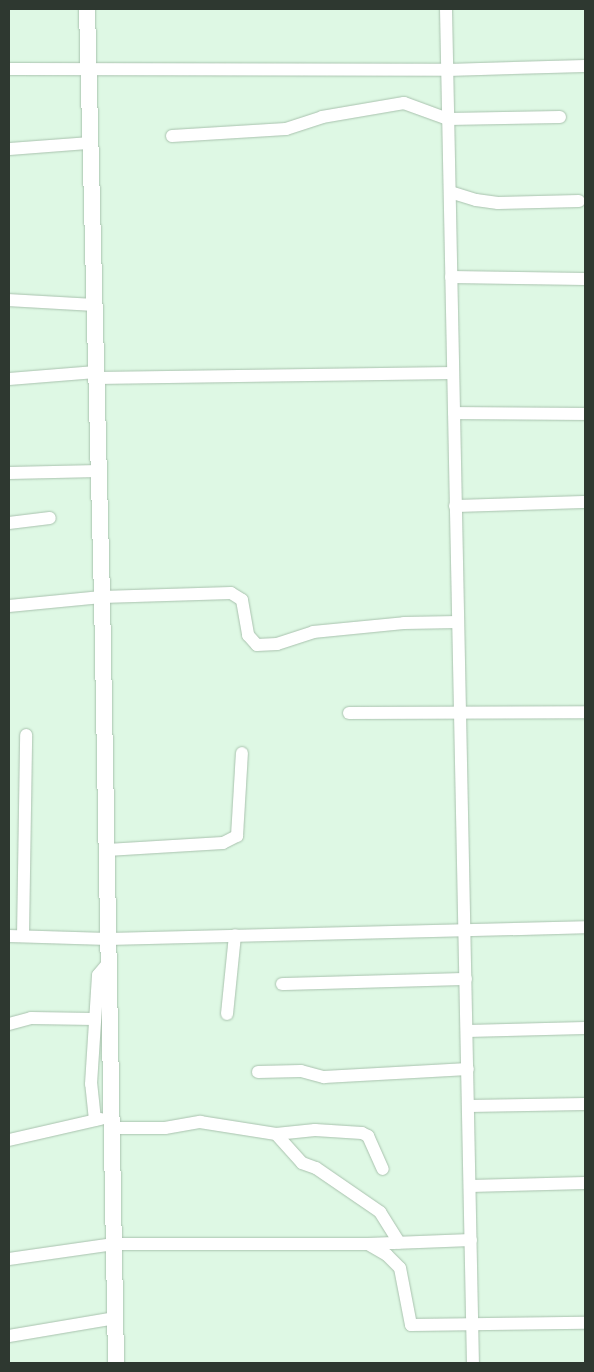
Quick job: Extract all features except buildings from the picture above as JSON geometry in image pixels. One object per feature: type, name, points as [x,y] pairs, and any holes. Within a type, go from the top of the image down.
[{"type":"street","points":[[87,9],[89,70],[88,143],[102,597],[116,1363]]},
{"type":"street","points":[[446,9],[458,622],[458,711],[466,929],[473,1363]]},
{"type":"street","points":[[9,69],[447,70],[585,66]]},
{"type":"street","points":[[172,136],[286,129],[322,117],[404,103],[448,119],[560,117]]},
{"type":"street","points":[[9,150],[88,143]]},
{"type":"street","points":[[450,192],[476,200],[498,203],[579,201]]},
{"type":"street","points":[[451,277],[585,279]]},
{"type":"street","points":[[9,300],[93,305]]},
{"type":"street","points":[[9,379],[96,375],[453,373]]},
{"type":"street","points":[[454,413],[585,414]]},
{"type":"street","points":[[9,473],[99,471]]},
{"type":"street","points":[[455,506],[585,502]]},
{"type":"street","points":[[9,523],[50,518]]},
{"type":"street","points":[[9,606],[102,597],[231,593],[242,600],[248,635],[256,646],[278,644],[313,632],[404,623],[458,622]]},
{"type":"street","points":[[349,713],[458,711],[585,712]]},
{"type":"street","points":[[23,936],[26,735]]},
{"type":"street","points":[[107,850],[223,842],[237,836],[242,753]]},
{"type":"street","points":[[9,936],[108,939],[585,927]]},
{"type":"street","points":[[227,1014],[235,936]]},
{"type":"street","points":[[95,1120],[91,1084],[94,1019],[98,975],[108,963]]},
{"type":"street","points":[[282,984],[466,980]]},
{"type":"street","points":[[9,1024],[31,1018],[94,1019]]},
{"type":"street","points":[[468,1032],[585,1028]]},
{"type":"street","points":[[258,1072],[302,1070],[324,1077],[468,1069]]},
{"type":"street","points":[[469,1106],[585,1104]]},
{"type":"street","points":[[9,1140],[95,1120],[165,1128],[200,1122],[276,1134],[315,1130],[362,1132],[368,1136],[383,1169]]},
{"type":"street","points":[[276,1134],[302,1162],[316,1168],[380,1212],[399,1242]]},
{"type":"street","points":[[470,1186],[585,1182]]},
{"type":"street","points":[[9,1259],[114,1244],[368,1244],[471,1240]]},
{"type":"street","points":[[368,1244],[387,1255],[400,1268],[411,1325],[585,1323]]},
{"type":"street","points":[[9,1336],[115,1318]]}]
